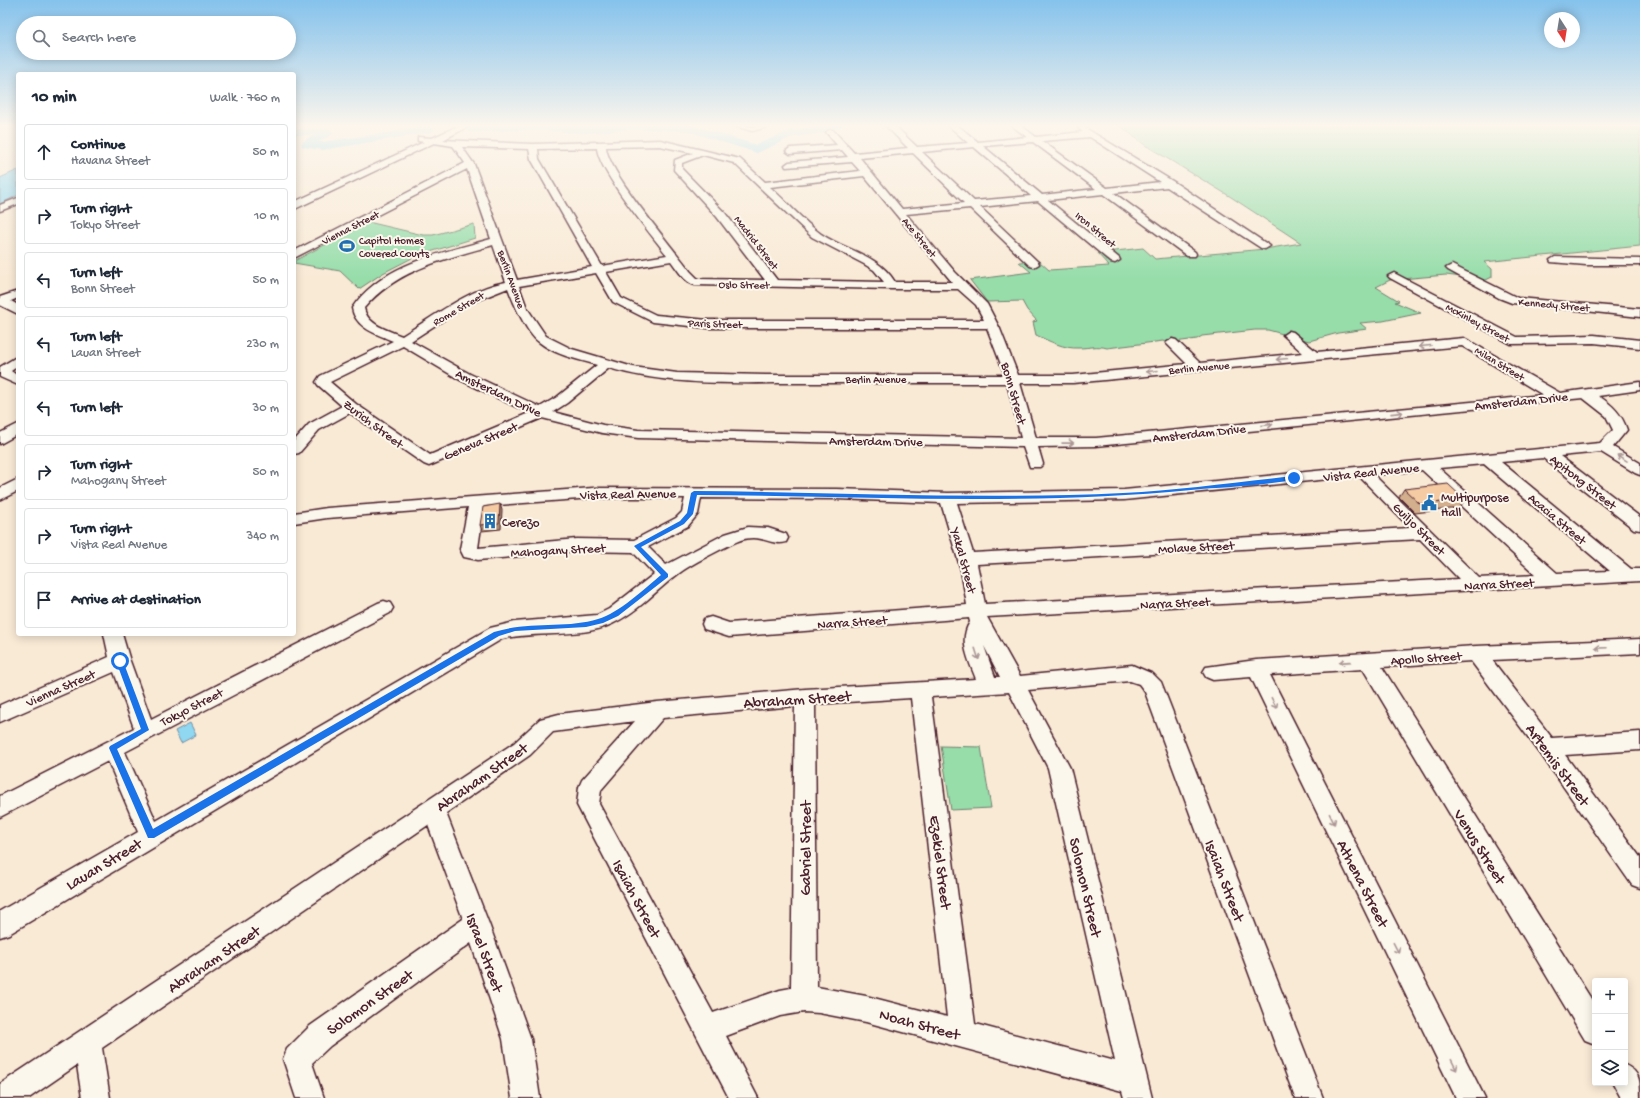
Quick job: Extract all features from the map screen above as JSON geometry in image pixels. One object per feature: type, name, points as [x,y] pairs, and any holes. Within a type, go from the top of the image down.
[{"type":"street","points":[[296,205],[308,197],[351,176]]},
{"type":"street","name":"Vienna Street","points":[[296,254],[446,176]]},
{"type":"street","name":"Berlin Avenue","points":[[475,176],[521,308],[542,339],[568,352],[632,371],[677,377],[1073,379],[1464,342]]},
{"type":"street","name":"Paris Street","points":[[545,176],[617,300],[653,318],[708,324],[991,324]]},
{"type":"street","name":"Oslo Street","points":[[614,176],[673,257],[695,282],[961,286]]},
{"type":"street","name":"Madrid Street","points":[[684,176],[720,215],[774,284]]},
{"type":"street","points":[[754,176],[816,235],[826,242],[878,267],[886,275],[892,286]]},
{"type":"street","points":[[764,185],[838,176]]},
{"type":"street","name":"Ace Street","points":[[869,176],[901,212],[961,286],[972,293],[984,309],[991,324]]},
{"type":"street","points":[[942,176],[1034,264]]},
{"type":"street","name":"Iron Street","points":[[1013,176],[1115,260]]},
{"type":"street","points":[[1086,176],[1191,254]]},
{"type":"street","points":[[1159,176],[1265,246]]},
{"type":"street","points":[[901,212],[1041,199],[1171,184]]},
{"type":"street","points":[[296,200],[308,197]]},
{"type":"street","points":[[0,208],[16,202]]},
{"type":"street","name":"Amsterdam Drive","points":[[498,240],[420,264],[398,274],[368,294],[358,308],[359,315],[366,324],[403,341],[465,377],[541,413],[602,429],[638,434],[1029,443],[1096,442],[1557,397],[1640,386]]},
{"type":"street","name":"Rome Street","points":[[325,379],[388,350],[479,294],[512,283],[673,257]]},
{"type":"street","points":[[1555,260],[1586,262],[1640,262]]},
{"type":"street","name":"Kennedy Street","points":[[1452,268],[1503,296],[1516,301],[1640,313]]},
{"type":"street","name":"McKinley Street","points":[[1394,276],[1515,341],[1594,339],[1640,344]]},
{"type":"street","points":[[16,295],[4,300],[3,302],[16,309]]},
{"type":"street","name":"Bonn Street","points":[[991,324],[1013,379],[1035,464]]},
{"type":"street","points":[[1289,335],[1314,356]]},
{"type":"street","name":"Milan Street","points":[[1464,342],[1557,397]]},
{"type":"street","points":[[1172,343],[1197,367]]},
{"type":"street","points":[[6,374],[16,362]]},
{"type":"street","name":"Geneva Street","points":[[432,460],[541,413],[562,400],[607,363]]},
{"type":"street","name":"Zurich Street","points":[[325,379],[323,382],[351,407],[426,460],[432,460]]},
{"type":"street","points":[[1584,394],[1604,405],[1617,420],[1620,430],[1611,442],[1604,447],[1640,470]]},
{"type":"street","points":[[296,448],[314,427],[351,407]]},
{"type":"street","points":[[0,440],[16,429]]},
{"type":"street","name":"Vista Real Avenue","points":[[296,518],[327,513],[593,493],[837,494],[948,498],[1124,495],[1604,447]]},
{"type":"street","name":"Apitong Street","points":[[1547,453],[1640,525]]},
{"type":"street","name":"Acacia Street","points":[[1488,458],[1634,576]]},
{"type":"street","points":[[1426,465],[1553,580]]},
{"type":"street","name":"Guiljo Street","points":[[1363,472],[1426,533],[1476,585]]},
{"type":"street","points":[[0,495],[16,485]]},
{"type":"street","name":"Mahogany Street","points":[[477,502],[469,549],[470,553],[478,554],[577,545],[637,546],[682,522],[690,514],[694,493]]},
{"type":"street","name":"Yakal Street","points":[[948,498],[966,559],[978,617],[1015,684]]},
{"type":"street","name":"Lauan Street","points":[[0,925],[497,633],[515,629],[586,624],[601,621],[615,614],[665,575],[739,534],[748,532],[762,532],[780,538]]},
{"type":"street","name":"Molave Street","points":[[966,559],[1426,533]]},
{"type":"street","points":[[637,546],[665,575]]},
{"type":"street","name":"Narra Street","points":[[711,624],[729,630],[978,617],[1634,576]]},
{"type":"street","name":"Tokyo Street","points":[[0,807],[145,730],[384,608]]},
{"type":"street","name":"Yakal Street","points":[[978,617],[973,632],[975,649],[988,686]]},
{"type":"street","points":[[114,636],[120,661],[145,730]]},
{"type":"street","name":"Apollo Street","points":[[1212,672],[1476,653],[1640,646]]},
{"type":"street","name":"Artemis Street","points":[[1476,653],[1547,747],[1640,877]]},
{"type":"street","name":"Vienna Street","points":[[0,714],[120,661]]},
{"type":"street","name":"Venus Street","points":[[1368,661],[1592,1025]]},
{"type":"street","name":"Athena Street","points":[[1256,668],[1471,1098]]},
{"type":"street","name":"Abraham Street","points":[[4,1098],[88,1043],[522,749],[547,725],[559,722],[657,710],[804,697],[1015,684],[1132,673]]},
{"type":"street","name":"Isaiah Street","points":[[1132,673],[1146,679],[1154,688],[1309,1098]]},
{"type":"street","name":"Solomon Street","points":[[1015,684],[1048,743],[1059,768],[1135,1089]]},
{"type":"street","name":"Ezekiel Street","points":[[920,689],[964,1035]]},
{"type":"street","name":"Gabriel Street","points":[[804,697],[804,999]]},
{"type":"street","name":"Isaiah Street","points":[[657,710],[590,787],[588,804],[744,1098]]},
{"type":"street","points":[[1547,747],[1640,741]]},
{"type":"street","points":[[113,748],[151,835]]},
{"type":"street","name":"Israel Street","points":[[433,809],[477,924],[517,1039],[526,1098]]},
{"type":"street","name":"Solomon Street","points":[[310,1098],[297,1059],[320,1036],[477,924]]},
{"type":"street","name":"Noah Street","points":[[707,1029],[780,1003],[804,999],[843,1003],[964,1035],[1135,1089]]},
{"type":"street","points":[[88,1043],[96,1098]]},
{"type":"street","points":[[1628,1083],[1638,1098]]},
{"type":"green space","points":[[1197,176],[1640,176],[1640,246],[1484,262],[1492,269],[1492,277],[1486,280],[1446,275],[1390,280],[1376,287],[1399,301],[1395,302],[1421,313],[1383,321],[1360,323],[1367,329],[1338,333],[1309,341],[1268,330],[1255,330],[1202,336],[1197,339],[1167,343],[1163,341],[1107,348],[1073,348],[1062,346],[1036,335],[1033,322],[1037,321],[1027,310],[1022,301],[987,302],[970,280],[1031,272],[1019,262],[1039,261],[1049,270],[1109,266],[1097,253],[1143,248],[1155,259],[1265,249],[1301,243]]},
{"type":"green space","points":[[368,222],[423,235],[433,235],[474,224],[475,238],[414,257],[383,273],[359,289],[340,271],[296,263],[296,260]]},
{"type":"green space","points":[[941,746],[981,747],[991,808],[951,810]]},
{"type":"water","points":[[4,176],[16,176],[16,196],[0,204],[0,178]]},
{"type":"water","points":[[190,723],[196,735],[181,743],[175,731]]},
{"type":"building","points":[[1448,484],[1465,500],[1420,504],[1404,489]]},
{"type":"building","points":[[500,504],[499,523],[480,525],[483,507]]},
{"type":"place","name":"Capitol Homes Covered Courts","points":[[347,246]]},
{"type":"place","name":"Multipurpose Hall","points":[[1429,503]]},
{"type":"place","name":"Cerezo","points":[[490,521]]},
{"type":"route","points":[[120,661],[145,730],[113,748],[151,835],[497,633],[515,629],[586,624],[601,621],[615,614],[665,575],[637,546],[682,522],[690,514],[694,493],[837,494],[948,498],[1124,495],[1294,478]]}]
